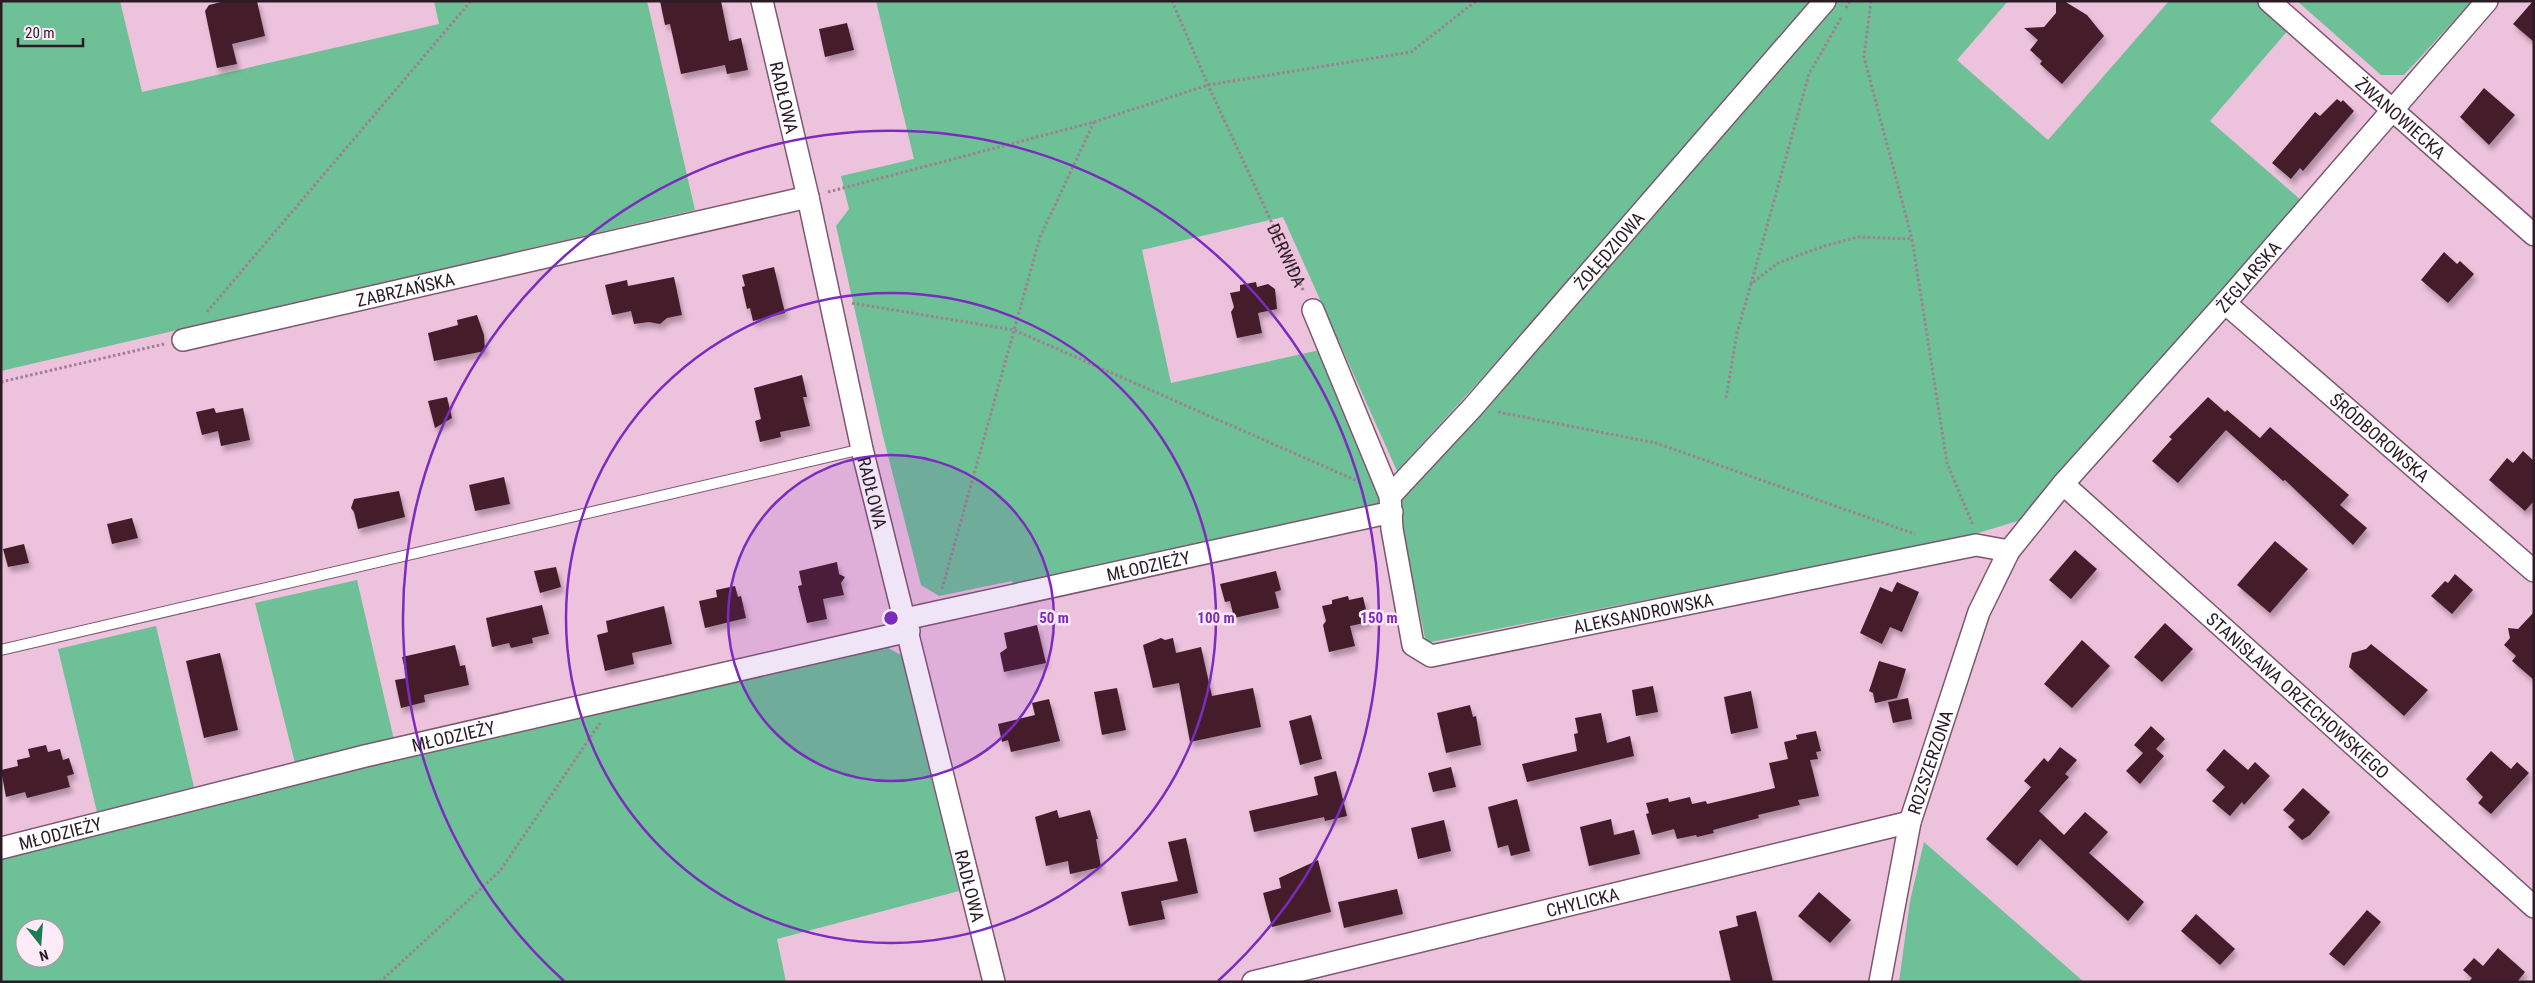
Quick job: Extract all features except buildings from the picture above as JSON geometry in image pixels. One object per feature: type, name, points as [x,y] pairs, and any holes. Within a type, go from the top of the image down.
[{"type":"street","name":"RADŁOWA","points":[[762,1],[808,197],[862,449],[994,982]]},
{"type":"street","name":"ŻOŁĘDZIOWA","points":[[1390,504],[1824,1]]},
{"type":"street","name":"ŻWANOWIECKA","points":[[2269,1],[2534,235]]},
{"type":"street","name":"ŻEGLARSKA","points":[[2009,551],[2064,484],[2225,303],[2487,1]]},
{"type":"street","name":"ZABRZAŃSKA","points":[[183,340],[808,197]]},
{"type":"street","name":"ŚRÓDBOROWSKA","points":[[2225,303],[2534,571]]},
{"type":"street","points":[[1313,310],[1390,504]]},
{"type":"street","name":"STANISŁAWA ORZECHOWSKIEGO","points":[[2064,484],[2534,907]]},
{"type":"street","name":"ALEKSANDROWSKA","points":[[1390,504],[1413,645],[1431,656],[1976,545],[2009,551]]},
{"type":"street","name":"MŁODZIEŻY","points":[[1,848],[355,758],[617,698],[907,625],[941,611],[1390,504]]},
{"type":"street","name":"ROZSZERZONA","points":[[1880,982],[1910,822],[1979,612],[2009,551]]},
{"type":"street","name":"CHYLICKA","points":[[1253,982],[1910,822]]},
{"type":"lane","points":[[1,650],[862,449]]},
{"type":"path","points":[[1,382],[183,340],[471,1]]},
{"type":"path","name":"DERWIDA","points":[[1172,1],[1208,86],[1313,310]]},
{"type":"path","points":[[808,197],[1094,122],[1208,86],[1411,52],[1476,1]]},
{"type":"path","points":[[1726,398],[1737,333],[1809,74],[1850,1]]},
{"type":"path","points":[[1871,1],[1864,57],[1912,239],[1947,463],[1975,530],[1976,545]]},
{"type":"path","points":[[941,611],[938,599],[1040,237],[1094,122]]},
{"type":"path","points":[[1751,284],[1778,263],[1858,237],[1912,239]]},
{"type":"path","points":[[830,299],[1014,330],[1390,504]]},
{"type":"path","points":[[1473,407],[1656,444],[1918,536]]},
{"type":"path","points":[[380,982],[500,871],[617,698]]},
{"type":"green space","points":[[1,1],[120,1],[142,92],[439,24],[434,1],[647,1],[695,210],[1,371]]},
{"type":"green space","points":[[876,1],[1815,1],[1529,327],[1397,471],[1283,217],[1142,250],[1171,383],[1320,350],[1386,507],[1281,525],[1014,589],[1012,581],[939,596],[921,585],[883,436],[836,226],[849,209],[841,176],[914,159]]},
{"type":"green space","points":[[1836,1],[2008,1],[1957,60],[2048,140],[2169,1],[2258,1],[2289,29],[2210,121],[2301,200],[2024,519],[1965,537],[1426,643],[1397,503]]},
{"type":"green space","points":[[2297,1],[2472,1],[2404,75],[2381,75]]},
{"type":"green space","points":[[357,580],[394,740],[295,763],[255,603]]},
{"type":"green space","points":[[156,626],[194,787],[97,812],[58,649]]},
{"type":"green space","points":[[883,645],[901,655],[959,891],[777,939],[786,982],[1,982],[1,854],[287,781]]},
{"type":"green space","points":[[1924,842],[2084,982],[1899,982],[1910,901]]}]
